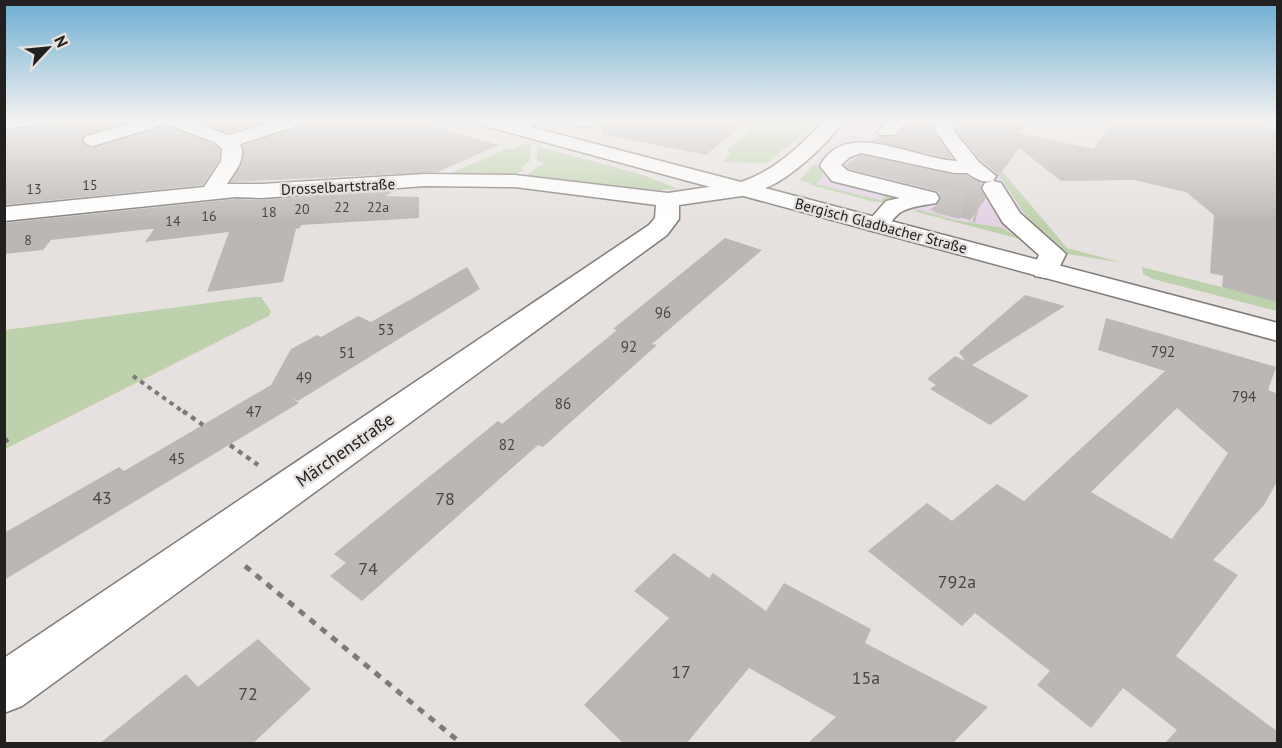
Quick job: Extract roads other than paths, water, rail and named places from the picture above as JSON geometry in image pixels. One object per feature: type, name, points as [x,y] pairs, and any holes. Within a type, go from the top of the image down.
[{"type":"street","points":[[211,193],[231,161],[231,155]]},
{"type":"street","name":"Bergisch Gladbacher Straße","points":[[628,155],[742,189],[1278,332]]},
{"type":"street","points":[[742,189],[771,179],[801,155],[831,161]]},
{"type":"street","points":[[839,155],[831,161],[830,166],[840,176],[956,179]]},
{"type":"street","points":[[884,155],[956,179],[1011,218],[1053,254],[1046,270]]},
{"type":"street","points":[[950,155],[956,179]]},
{"type":"street","points":[[877,225],[894,206],[956,179]]},
{"type":"street","name":"Drosselbartstraße","points":[[4,214],[211,193],[425,180],[515,181],[668,200],[742,189]]},
{"type":"street","name":"Märchenstraße","points":[[4,688],[658,230],[667,219],[668,200]]},
{"type":"street","points":[[978,210],[1011,218]]},
{"type":"tunnel","points":[[933,155],[947,158]]},
{"type":"tunnel","points":[[938,200],[978,210]]}]
